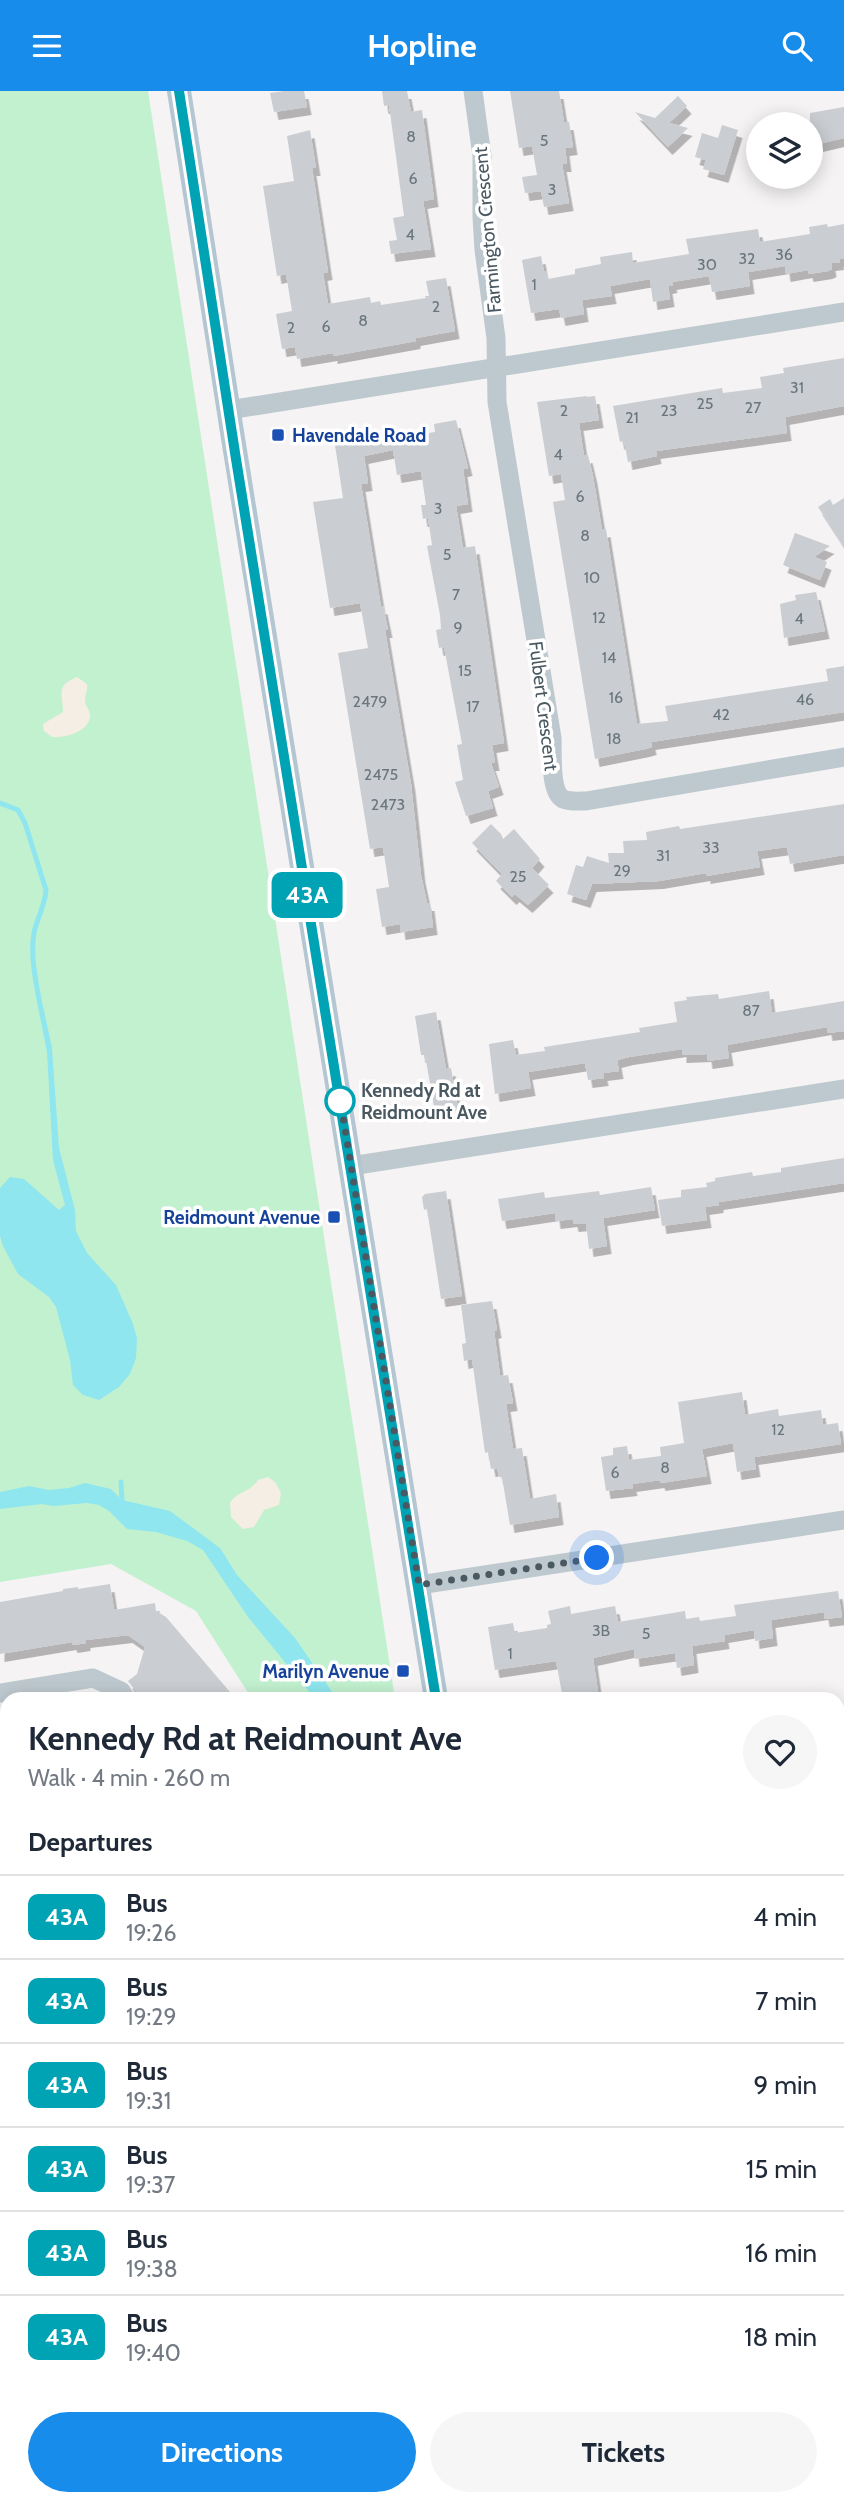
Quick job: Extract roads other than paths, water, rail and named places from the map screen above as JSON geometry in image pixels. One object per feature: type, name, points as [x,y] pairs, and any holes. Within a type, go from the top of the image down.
[{"type":"main road","points":[[179,91],[435,1692]]},
{"type":"street","name":"Farmington Crescent","points":[[473,91],[482,156],[482,218],[496,338],[496,369]]},
{"type":"street","points":[[229,410],[844,312]]},
{"type":"street","name":"Fulbert Crescent","points":[[496,369],[497,402],[552,738],[554,789],[559,797],[567,801],[613,798],[844,757]]},
{"type":"street","points":[[351,1166],[844,1089]]},
{"type":"street","points":[[419,1585],[844,1520]]},
{"type":"street","points":[[6,1692],[93,1678],[121,1692]]},
{"type":"water","points":[[43,1006],[52,1048],[59,1148],[75,1210],[76,1231],[87,1253],[116,1285],[137,1338],[136,1358],[130,1374],[119,1387],[99,1400],[83,1395],[73,1385],[70,1360],[56,1307],[49,1297],[18,1274],[0,1236],[0,1188],[10,1177],[24,1179],[59,1210],[65,1205],[53,1160],[47,1052],[38,1007]]},
{"type":"water","points":[[85,1483],[111,1489],[122,1500],[170,1511],[220,1548],[237,1575],[295,1638],[332,1692],[309,1692],[248,1617],[203,1550],[187,1541],[156,1532],[127,1529],[99,1505],[42,1504],[0,1509],[0,1492],[29,1486],[49,1490]]},
{"type":"waterway","points":[[0,803],[18,810],[25,823],[46,890],[33,942],[40,1005]]},
{"type":"waterway","points":[[121,1482],[122,1500]]},
{"type":"place","name":"Havendale Road","points":[[278,435]]},
{"type":"place","name":"Kennedy Rd at Reidmount Ave","points":[[340,1101]]},
{"type":"place","name":"Reidmount Avenue","points":[[334,1217]]},
{"type":"place","name":"Marilyn Avenue","points":[[403,1671]]}]
